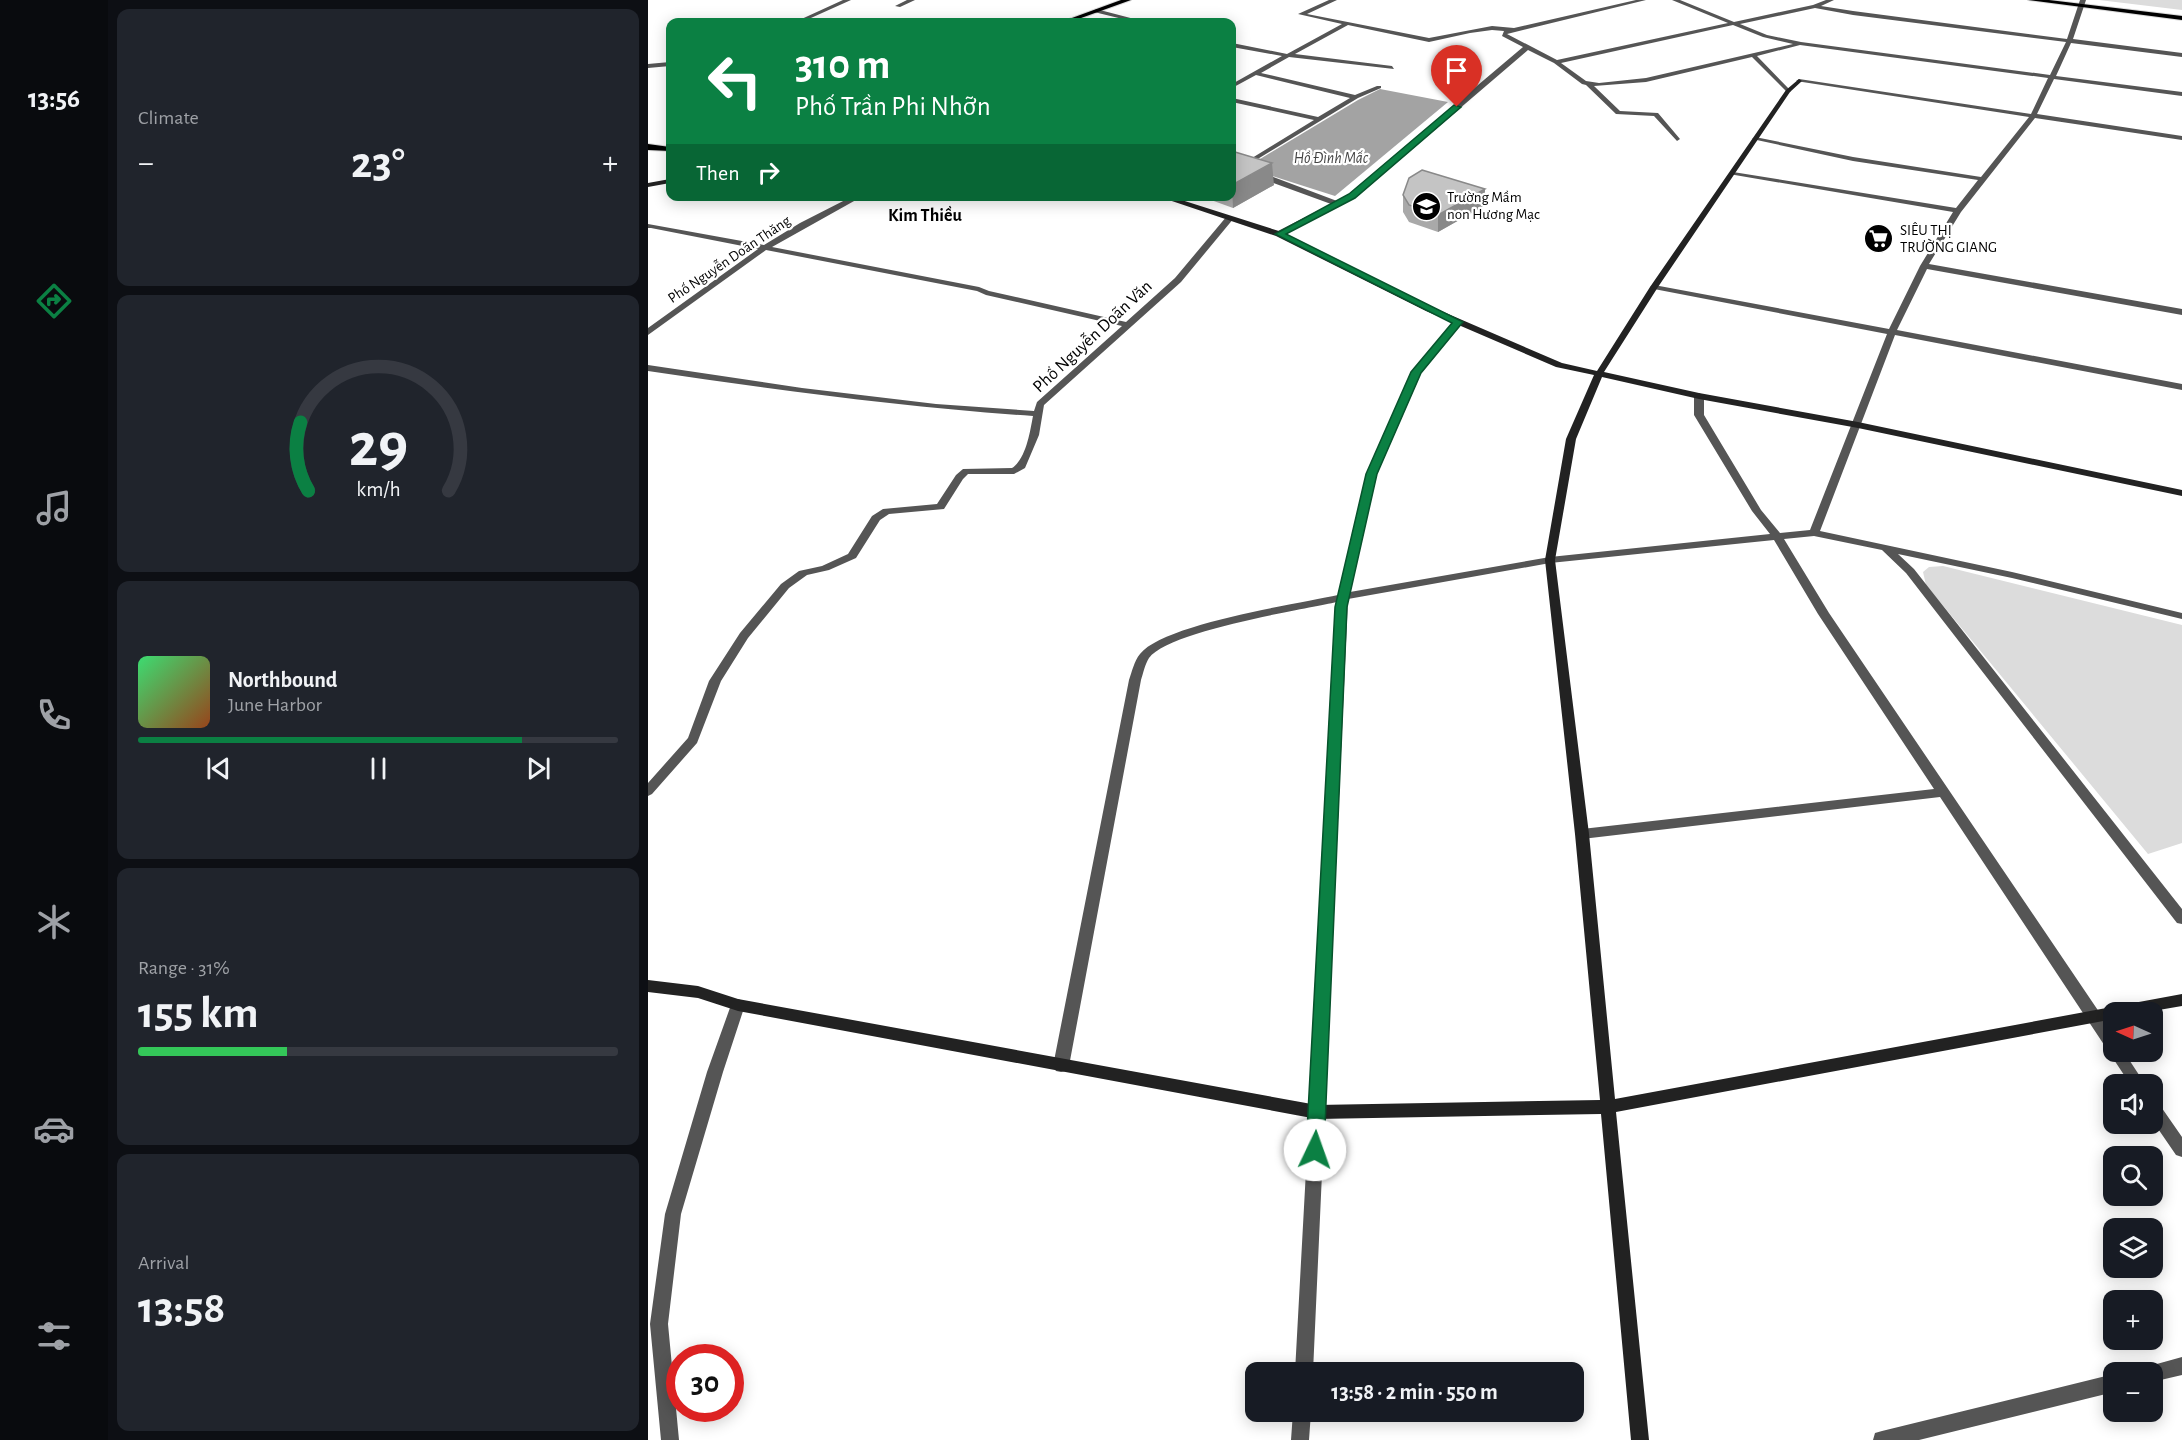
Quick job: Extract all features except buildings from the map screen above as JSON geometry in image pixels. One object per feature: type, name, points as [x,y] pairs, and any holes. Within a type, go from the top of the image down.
[{"type":"main road","points":[[1076,18],[1128,0]]},
{"type":"main road","points":[[2031,0],[2082,3],[2182,18]]},
{"type":"main road","points":[[2092,0],[2182,11]]},
{"type":"main road","points":[[648,147],[666,149]]},
{"type":"street","points":[[807,18],[848,0]]},
{"type":"street","points":[[898,6],[912,0]]},
{"type":"street","points":[[1334,0],[1301,14],[1430,40],[1481,29],[1514,30]]},
{"type":"street","points":[[1642,0],[1506,32],[1504,35],[1556,62],[1589,85],[1618,112],[1656,114],[1677,139]]},
{"type":"street","points":[[1675,0],[1765,36],[1801,44],[2182,94]]},
{"type":"street","points":[[1556,62],[1815,6],[1831,0]]},
{"type":"street","points":[[1814,533],[1892,332],[1924,266],[1958,211],[2033,116],[2069,41],[2082,3]]},
{"type":"street","points":[[1815,6],[2182,55]]},
{"type":"street","points":[[1096,11],[1124,18]]},
{"type":"street","points":[[1236,84],[1346,24]]},
{"type":"street","points":[[1589,85],[1640,81],[1801,44]]},
{"type":"street","points":[[1236,46],[1288,56],[1392,68]]},
{"type":"street","points":[[1279,234],[1352,196],[1527,47]]},
{"type":"street","points":[[1754,56],[1788,91]]},
{"type":"street","points":[[648,66],[666,64]]},
{"type":"street","points":[[1254,73],[1356,97]]},
{"type":"street","points":[[1640,1440],[1606,1107],[1582,834],[1550,560],[1571,439],[1599,374],[1654,287],[1788,91],[1799,81],[2182,138]]},
{"type":"street","points":[[1338,204],[1239,168],[1356,97],[1379,87]]},
{"type":"street","points":[[1236,101],[1318,119]]},
{"type":"street","points":[[1755,139],[1853,159],[1983,179]]},
{"type":"street","points":[[1733,174],[1958,211]]},
{"type":"street","points":[[648,185],[666,182]]},
{"type":"street","name":"Phố Nguyễn Doãn Thăng","points":[[648,332],[763,249],[850,201]]},
{"type":"street","points":[[1176,201],[1279,234],[1458,322],[1559,365],[1699,396],[1857,425],[2182,493]]},
{"type":"street","name":"Phố Nguyễn Doãn Văn","points":[[648,791],[693,740],[715,681],[744,636],[785,586],[803,573],[825,568],[852,556],[876,518],[887,510],[940,507],[959,477],[966,471],[1014,471],[1022,466],[1034,435],[1040,404],[1178,280],[1230,218]]},
{"type":"street","points":[[651,226],[751,244],[763,249],[875,267],[1128,325]]},
{"type":"street","points":[[1924,266],[2182,312]]},
{"type":"street","points":[[1654,287],[2182,387]]},
{"type":"street","points":[[1304,1362],[1343,597],[1372,474],[1416,372],[1458,322]]},
{"type":"street","points":[[648,368],[802,391],[925,406],[1038,414]]},
{"type":"street","points":[[1699,396],[1699,415],[1756,511],[1778,538],[1824,614],[2103,1030]]},
{"type":"street","points":[[1061,1066],[1135,680],[1144,656],[1164,641],[1193,630],[1343,597],[1550,560],[1814,533],[2012,575],[2182,616]]},
{"type":"street","points":[[1884,548],[1910,571],[2182,919]]},
{"type":"street","points":[[1582,834],[1944,792]]},
{"type":"street","points":[[648,986],[698,992],[738,1005],[1317,1112],[1606,1107],[2103,1015]]},
{"type":"street","points":[[2163,1004],[2182,1000]]},
{"type":"street","points":[[670,1440],[660,1324],[673,1214],[715,1072],[738,1005]]},
{"type":"street","points":[[2163,1122],[2182,1150]]},
{"type":"street","points":[[2163,1370],[2182,1366]]},
{"type":"street","points":[[1882,1440],[2103,1386]]},
{"type":"street","points":[[1300,1440],[1301,1422]]},
{"type":"shaded area","points":[[2099,0],[2182,0],[2182,10]]},
{"type":"shaded area","points":[[1943,566],[2182,625],[2182,843],[2148,854],[1926,585],[1923,572],[1929,567]]},
{"type":"water","name":"Hồ Đình Mấc","points":[[1380,89],[1448,102],[1335,196],[1250,169],[1255,162]]},
{"type":"place","name":"Trường Mầm non Hương Mạc","points":[[1426,206]]},
{"type":"place","name":"SIÊU THỊ TRƯỜNG GIANG","points":[[1879,239]]},
{"type":"district","name":"Kim Thiều","points":[[925,215]]},
{"type":"route","points":[[1315,1150],[1341,607],[1372,474],[1416,372],[1458,322],[1279,234],[1352,196],[1457,107]]}]
